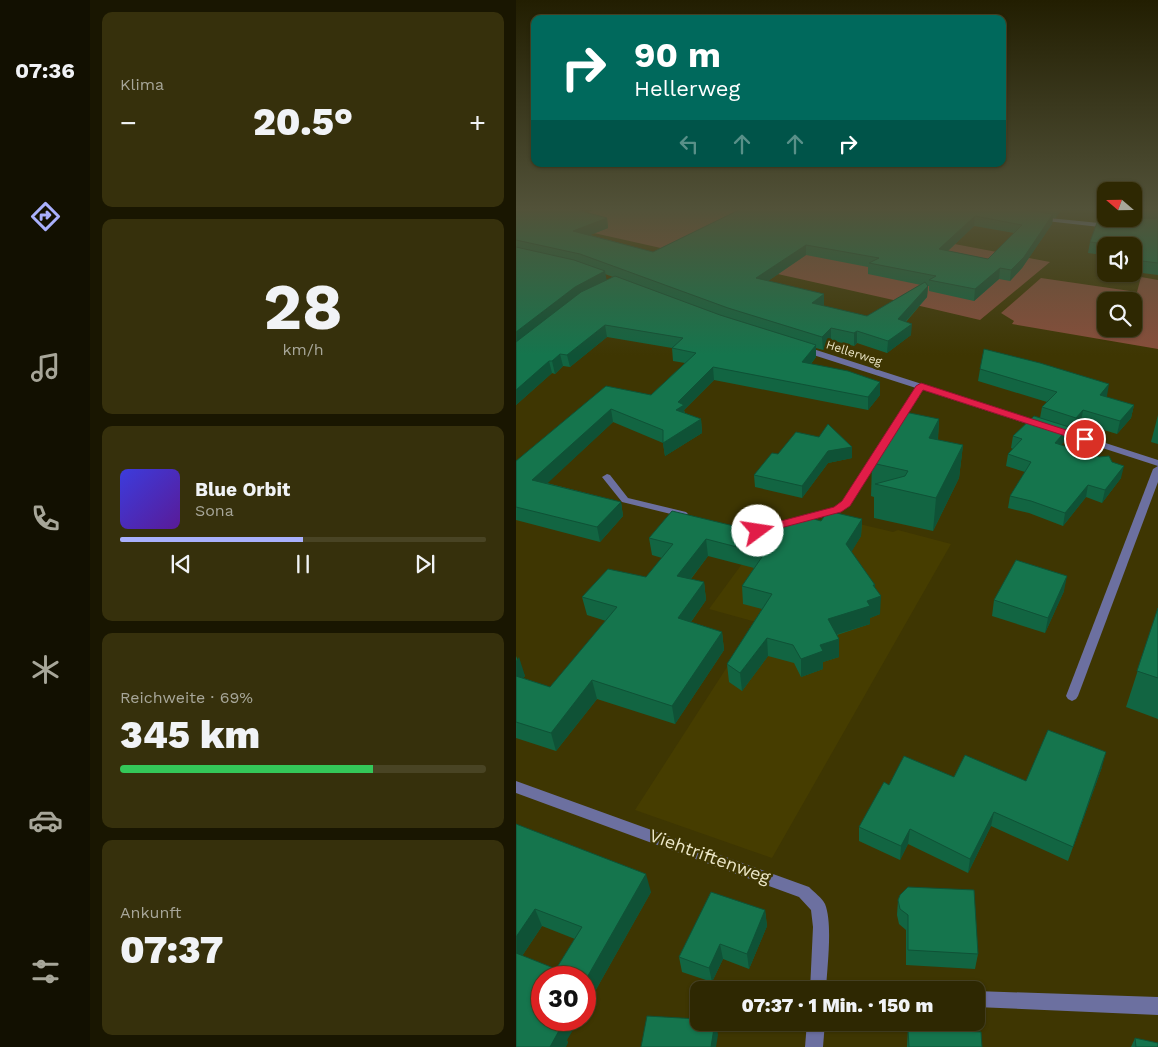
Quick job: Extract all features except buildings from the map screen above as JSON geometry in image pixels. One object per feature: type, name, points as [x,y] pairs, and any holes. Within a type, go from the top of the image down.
[{"type":"street","name":"Hellerweg","points":[[791,344],[1158,463]]},
{"type":"street","points":[[727,525],[758,531],[838,510],[846,504],[921,386]]},
{"type":"street","points":[[1072,696],[1158,469]]},
{"type":"street","points":[[607,477],[625,500],[690,516]]},
{"type":"street","name":"Viehtriftenweg","points":[[516,787],[804,892],[818,907],[821,927],[818,981]]},
{"type":"street","points":[[985,999],[1158,1006]]},
{"type":"street","points":[[814,1047],[815,1031]]},
{"type":"shaded area","points":[[700,257],[1023,257],[1050,262],[980,320]]},
{"type":"shaded area","points":[[1142,277],[1158,280],[1158,349],[1012,324],[1014,321],[1001,313],[1041,278],[1137,292],[1140,282],[1142,282]]},
{"type":"shaded area","points":[[830,517],[893,532],[898,530],[951,544],[772,858],[635,810],[756,622],[709,609],[761,538]]},
{"type":"route","points":[[758,531],[838,510],[846,504],[921,386],[1085,439]]}]
